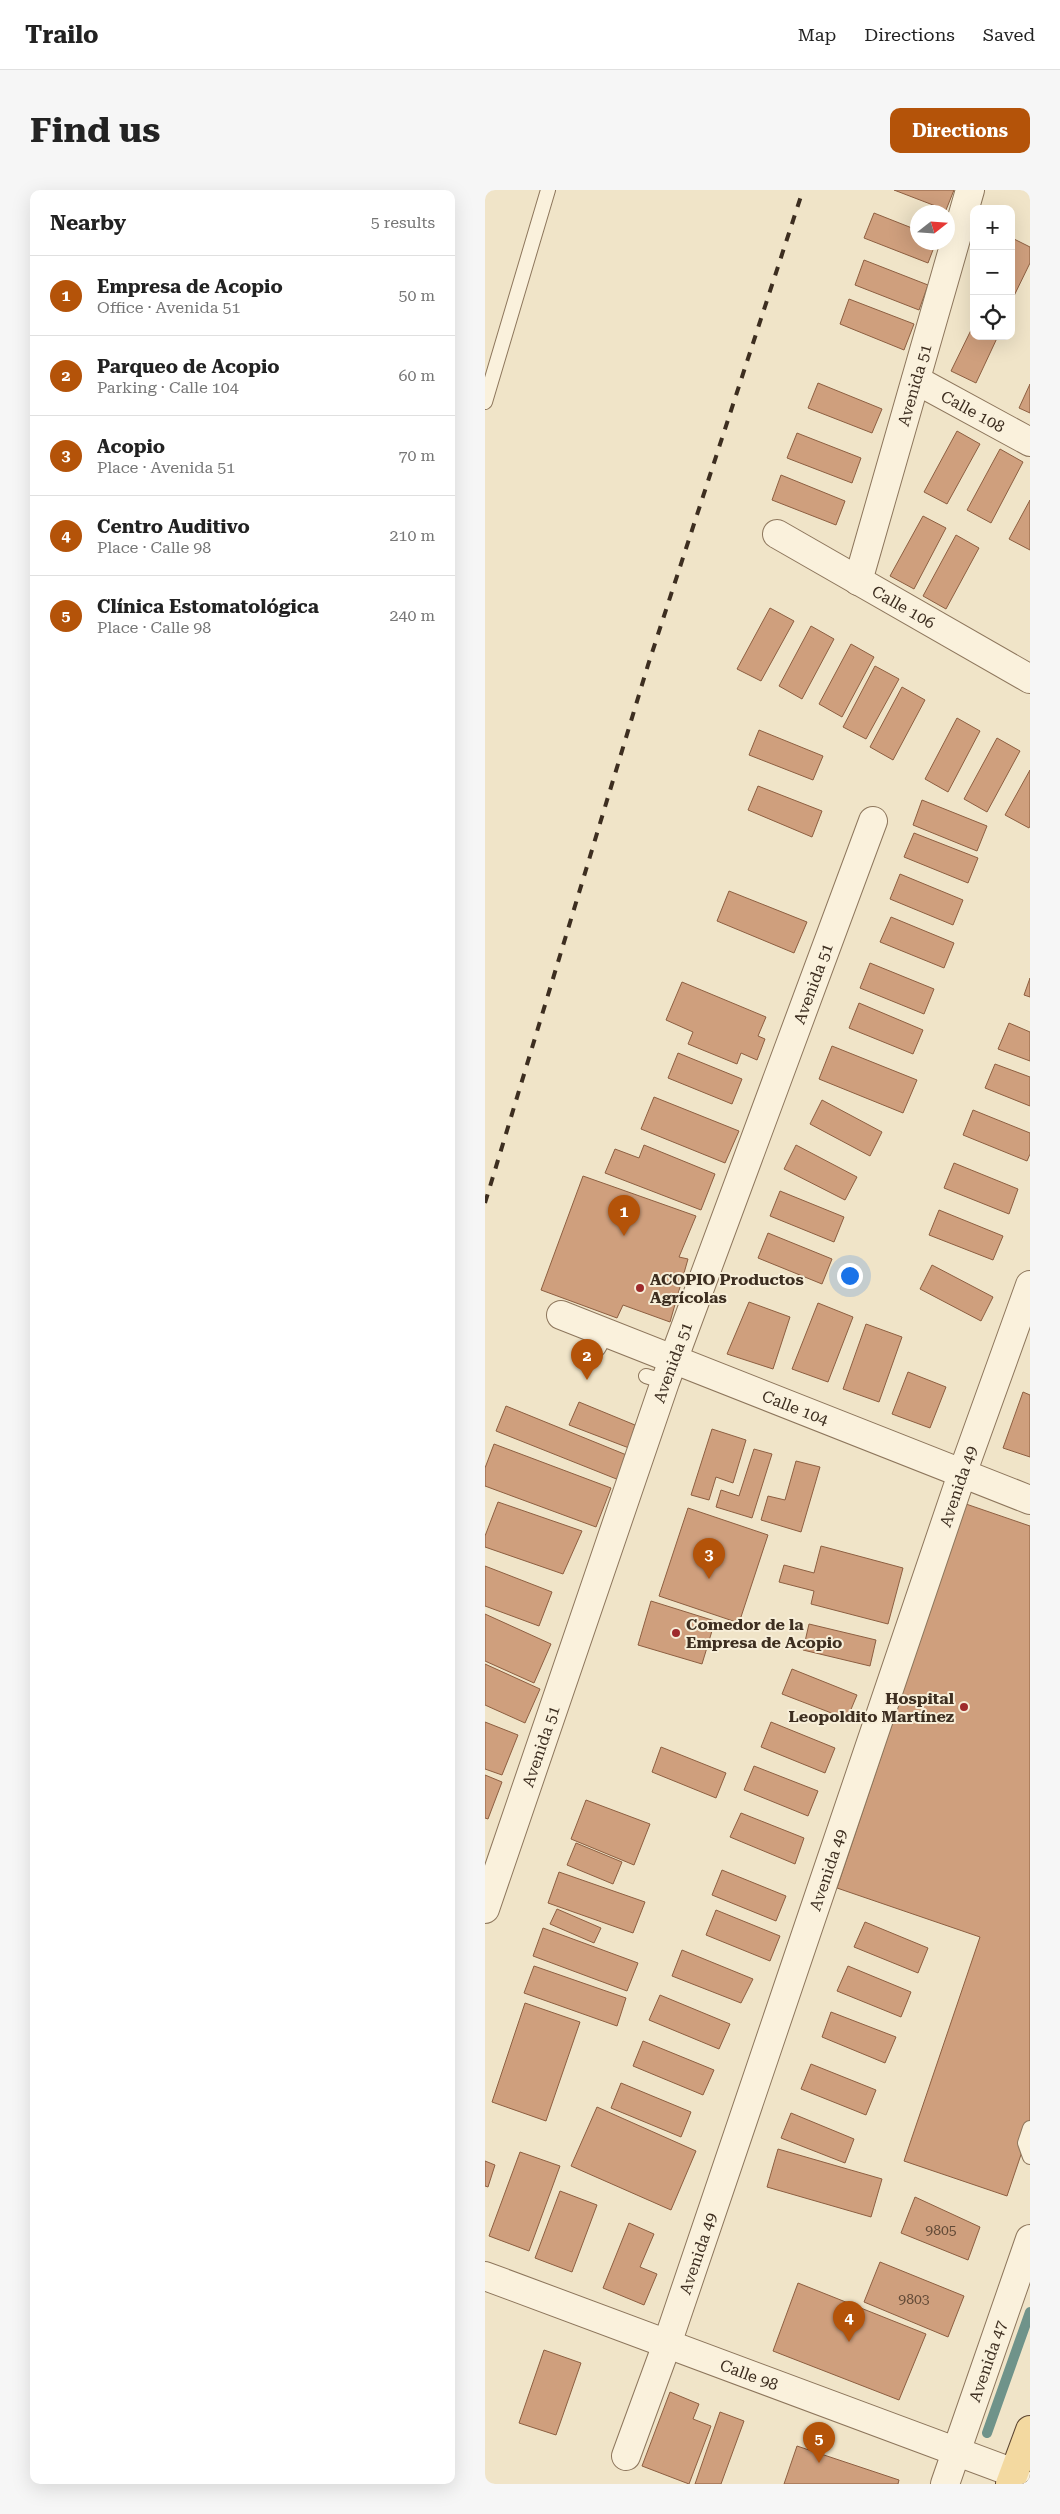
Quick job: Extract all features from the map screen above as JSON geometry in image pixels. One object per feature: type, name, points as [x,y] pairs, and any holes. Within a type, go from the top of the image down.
[{"type":"main road","points":[[1017,2480],[1030,2430]]},
{"type":"street","name":"Avenida 51","points":[[858,581],[969,190]]},
{"type":"street","name":"Calle 108","points":[[916,380],[1030,442]]},
{"type":"street","name":"Calle 106","points":[[777,534],[1030,679]]},
{"type":"street","name":"Avenida 51","points":[[485,1909],[662,1373],[873,821]]},
{"type":"street","name":"Avenida 49","points":[[626,2456],[667,2344],[962,1474],[1030,1285]]},
{"type":"street","name":"Calle 104","points":[[561,1315],[602,1342],[662,1373],[962,1474],[1030,1500]]},
{"type":"street","name":"Avenida 47","points":[[945,2484],[1030,2239]]},
{"type":"street","name":"Calle 98","points":[[485,2276],[957,2452],[1017,2480]]},
{"type":"lane","points":[[485,402],[548,190]]},
{"type":"lane","points":[[1030,2128],[1025,2143],[1030,2157]]},
{"type":"building","points":[[894,190],[954,190],[948,205],[933,205]]},
{"type":"building","points":[[874,213],[910,227],[910,250],[933,250],[928,263],[864,238]]},
{"type":"building","points":[[1015,240],[1030,247],[1030,263],[1015,294]]},
{"type":"building","points":[[864,260],[928,285],[919,310],[855,285]]},
{"type":"building","points":[[849,299],[914,324],[904,350],[840,324]]},
{"type":"building","points":[[970,332],[970,340],[996,340],[976,383],[951,371]]},
{"type":"building","points":[[818,383],[882,409],[872,433],[808,408]]},
{"type":"building","points":[[1030,384],[1030,413],[1019,408]]},
{"type":"building","points":[[957,431],[980,444],[947,504],[924,492]]},
{"type":"building","points":[[797,433],[861,458],[852,483],[787,458]]},
{"type":"building","points":[[1000,449],[1023,462],[991,523],[967,510]]},
{"type":"building","points":[[781,475],[845,501],[836,525],[772,500]]},
{"type":"building","points":[[1030,500],[1030,550],[1009,539]]},
{"type":"building","points":[[923,516],[946,528],[914,589],[890,576]]},
{"type":"building","points":[[956,535],[979,548],[946,609],[923,596]]},
{"type":"building","points":[[770,608],[794,621],[761,681],[737,669]]},
{"type":"building","points":[[811,626],[834,639],[802,699],[779,686]]},
{"type":"building","points":[[851,644],[874,657],[842,717],[819,704]]},
{"type":"building","points":[[875,666],[899,679],[866,739],[843,727]]},
{"type":"building","points":[[902,687],[925,700],[893,760],[870,747]]},
{"type":"building","points":[[957,718],[980,731],[948,792],[925,779]]},
{"type":"building","points":[[759,730],[823,756],[813,780],[749,755]]},
{"type":"building","points":[[997,738],[1020,751],[987,812],[964,799]]},
{"type":"building","points":[[1030,770],[1030,826],[1029,828],[1005,815]]},
{"type":"building","points":[[758,786],[822,811],[812,837],[748,810]]},
{"type":"building","points":[[922,800],[987,826],[977,851],[913,825]]},
{"type":"building","points":[[914,833],[978,858],[968,883],[904,857]]},
{"type":"building","points":[[900,874],[963,900],[953,925],[890,899]]},
{"type":"building","points":[[729,891],[807,922],[794,953],[717,921]]},
{"type":"building","points":[[891,917],[954,943],[944,968],[880,942]]},
{"type":"building","points":[[870,963],[934,989],[924,1014],[860,988]]},
{"type":"building","points":[[1030,978],[1030,997],[1024,995]]},
{"type":"building","points":[[682,982],[766,1017],[758,1036],[765,1039],[757,1060],[741,1053],[737,1064],[688,1044],[693,1032],[666,1020]]},
{"type":"building","points":[[859,1003],[923,1030],[913,1054],[849,1028]]},
{"type":"building","points":[[1009,1023],[1030,1032],[1030,1061],[998,1049]]},
{"type":"building","points":[[832,1046],[917,1080],[903,1113],[819,1079]]},
{"type":"building","points":[[678,1053],[742,1079],[732,1104],[668,1078]]},
{"type":"building","points":[[995,1064],[1030,1077],[1030,1106],[985,1088]]},
{"type":"building","points":[[654,1097],[739,1131],[725,1163],[641,1129]]},
{"type":"building","points":[[822,1100],[882,1132],[870,1156],[810,1124]]},
{"type":"building","points":[[973,1110],[1030,1133],[1030,1154],[1027,1161],[963,1135]]},
{"type":"building","points":[[644,1145],[715,1174],[701,1210],[605,1173],[615,1149],[639,1158]]},
{"type":"building","points":[[796,1145],[857,1177],[845,1200],[784,1169]]},
{"type":"building","points":[[954,1163],[1018,1189],[1009,1214],[944,1188]]},
{"type":"building","points":[[583,1176],[696,1216],[679,1257],[688,1259],[670,1322],[623,1305],[617,1318],[541,1290]]},
{"type":"building","points":[[780,1191],[844,1217],[834,1242],[770,1216]]},
{"type":"building","points":[[939,1210],[1003,1236],[993,1260],[929,1235]]},
{"type":"building","points":[[768,1233],[832,1259],[822,1284],[758,1258]]},
{"type":"building","points":[[932,1265],[993,1297],[981,1321],[920,1289]]},
{"type":"building","points":[[749,1302],[790,1317],[773,1369],[727,1354]]},
{"type":"building","points":[[818,1303],[853,1317],[828,1382],[792,1369]]},
{"type":"building","points":[[866,1324],[902,1337],[879,1402],[843,1389]]},
{"type":"building","points":[[908,1372],[946,1387],[930,1428],[892,1414]]},
{"type":"building","points":[[1023,1392],[1030,1395],[1030,1457],[1003,1448]]},
{"type":"building","points":[[579,1402],[635,1425],[629,1448],[569,1425]]},
{"type":"building","points":[[506,1406],[629,1456],[619,1480],[496,1431]]},
{"type":"building","points":[[712,1429],[746,1440],[733,1483],[716,1477],[709,1500],[691,1495]]},
{"type":"building","points":[[494,1444],[611,1488],[596,1527],[485,1486],[485,1468]]},
{"type":"building","points":[[754,1449],[772,1454],[752,1518],[716,1507],[721,1490],[739,1496]]},
{"type":"building","points":[[796,1461],[820,1467],[801,1532],[761,1520],[768,1496],[785,1500]]},
{"type":"building","points":[[498,1502],[582,1531],[563,1574],[485,1547],[485,1536]]},
{"type":"building","name":"Hospital Leopoldito Martínez","points":[[966,1504],[1030,1526],[1030,2128],[1007,2196],[904,2161],[980,1937],[837,1888]]},
{"type":"building","points":[[688,1508],[768,1535],[739,1623],[659,1596]]},
{"type":"building","points":[[821,1546],[903,1568],[888,1624],[811,1604],[814,1591],[779,1582],[784,1565],[814,1573]]},
{"type":"building","points":[[485,1566],[552,1592],[539,1626],[485,1606]]},
{"type":"building","name":"Comedor de la Empresa de Acopio","points":[[651,1601],[715,1621],[702,1664],[638,1645]]},
{"type":"building","points":[[485,1614],[551,1644],[534,1683],[485,1661]]},
{"type":"building","points":[[809,1624],[876,1640],[870,1666],[803,1650]]},
{"type":"building","points":[[485,1664],[540,1689],[525,1723],[485,1705]]},
{"type":"building","points":[[792,1669],[857,1695],[847,1719],[782,1694]]},
{"type":"building","points":[[485,1722],[518,1735],[502,1775],[485,1769]]},
{"type":"building","points":[[771,1722],[835,1748],[825,1773],[761,1747]]},
{"type":"building","points":[[661,1747],[726,1773],[716,1798],[652,1772]]},
{"type":"building","points":[[754,1766],[818,1791],[808,1816],[744,1790]]},
{"type":"building","points":[[485,1775],[502,1782],[488,1819],[485,1818]]},
{"type":"building","points":[[586,1800],[650,1824],[634,1865],[571,1839]]},
{"type":"building","points":[[741,1813],[804,1838],[795,1864],[730,1837]]},
{"type":"building","points":[[576,1843],[622,1862],[613,1884],[567,1865]]},
{"type":"building","points":[[722,1870],[786,1896],[776,1921],[712,1895]]},
{"type":"building","points":[[559,1872],[645,1902],[633,1933],[548,1903]]},
{"type":"building","points":[[557,1909],[601,1928],[594,1943],[550,1924]]},
{"type":"building","points":[[716,1910],[780,1936],[770,1961],[706,1935]]},
{"type":"building","points":[[865,1922],[928,1948],[918,1973],[854,1947]]},
{"type":"building","points":[[543,1928],[638,1963],[627,1991],[533,1956]]},
{"type":"building","points":[[682,1950],[753,1979],[741,2003],[672,1976]]},
{"type":"building","points":[[534,1966],[626,1998],[617,2026],[524,1993]]},
{"type":"building","points":[[848,1966],[911,1992],[901,2017],[837,1991]]},
{"type":"building","points":[[660,1995],[730,2024],[719,2049],[649,2020]]},
{"type":"building","points":[[525,2003],[580,2022],[546,2121],[492,2102]]},
{"type":"building","points":[[831,2012],[896,2037],[885,2063],[822,2037]]},
{"type":"building","points":[[643,2041],[714,2070],[703,2095],[633,2066]]},
{"type":"building","points":[[811,2064],[876,2090],[866,2115],[801,2089]]},
{"type":"building","points":[[621,2083],[691,2112],[681,2137],[611,2108]]},
{"type":"building","points":[[597,2107],[696,2151],[671,2210],[571,2166]]},
{"type":"building","points":[[791,2113],[854,2139],[845,2163],[781,2138]]},
{"type":"building","points":[[778,2149],[882,2179],[871,2217],[767,2187]]},
{"type":"building","points":[[520,2152],[560,2166],[529,2251],[489,2236]]},
{"type":"building","points":[[485,2161],[495,2165],[488,2187],[485,2186]]},
{"type":"building","points":[[560,2191],[597,2205],[572,2272],[535,2258]]},
{"type":"building","points":[[915,2197],[980,2227],[968,2260],[901,2233]]},
{"type":"building","points":[[629,2223],[654,2234],[640,2267],[657,2274],[644,2305],[603,2288]]},
{"type":"building","points":[[880,2262],[964,2296],[948,2337],[864,2302]]},
{"type":"building","points":[[798,2283],[926,2334],[899,2400],[773,2351]]},
{"type":"building","points":[[544,2350],[581,2363],[556,2435],[519,2423]]},
{"type":"building","points":[[670,2392],[699,2404],[693,2419],[711,2426],[689,2484],[642,2466]]},
{"type":"building","points":[[720,2412],[744,2421],[721,2484],[695,2484]]},
{"type":"building","points":[[797,2446],[899,2480],[898,2484],[784,2484]]},
{"type":"waterway","points":[[987,2433],[1030,2312]]},
{"type":"railway","points":[[485,1203],[648,665],[803,190]]},
{"type":"place","name":"Empresa de Acopio","points":[[624,1236]]},
{"type":"place","name":"ACOPIO Productos Agrícolas","points":[[640,1288]]},
{"type":"place","name":"Parqueo de Acopio","points":[[587,1380]]},
{"type":"place","name":"Acopio","points":[[709,1579]]},
{"type":"place","name":"Comedor de la Empresa de Acopio","points":[[676,1633]]},
{"type":"place","name":"Hospital Leopoldito Martínez","points":[[964,1707]]},
{"type":"place","name":"Centro Auditivo","points":[[849,2342]]},
{"type":"place","name":"Clínica Estomatológica","points":[[819,2463]]}]
